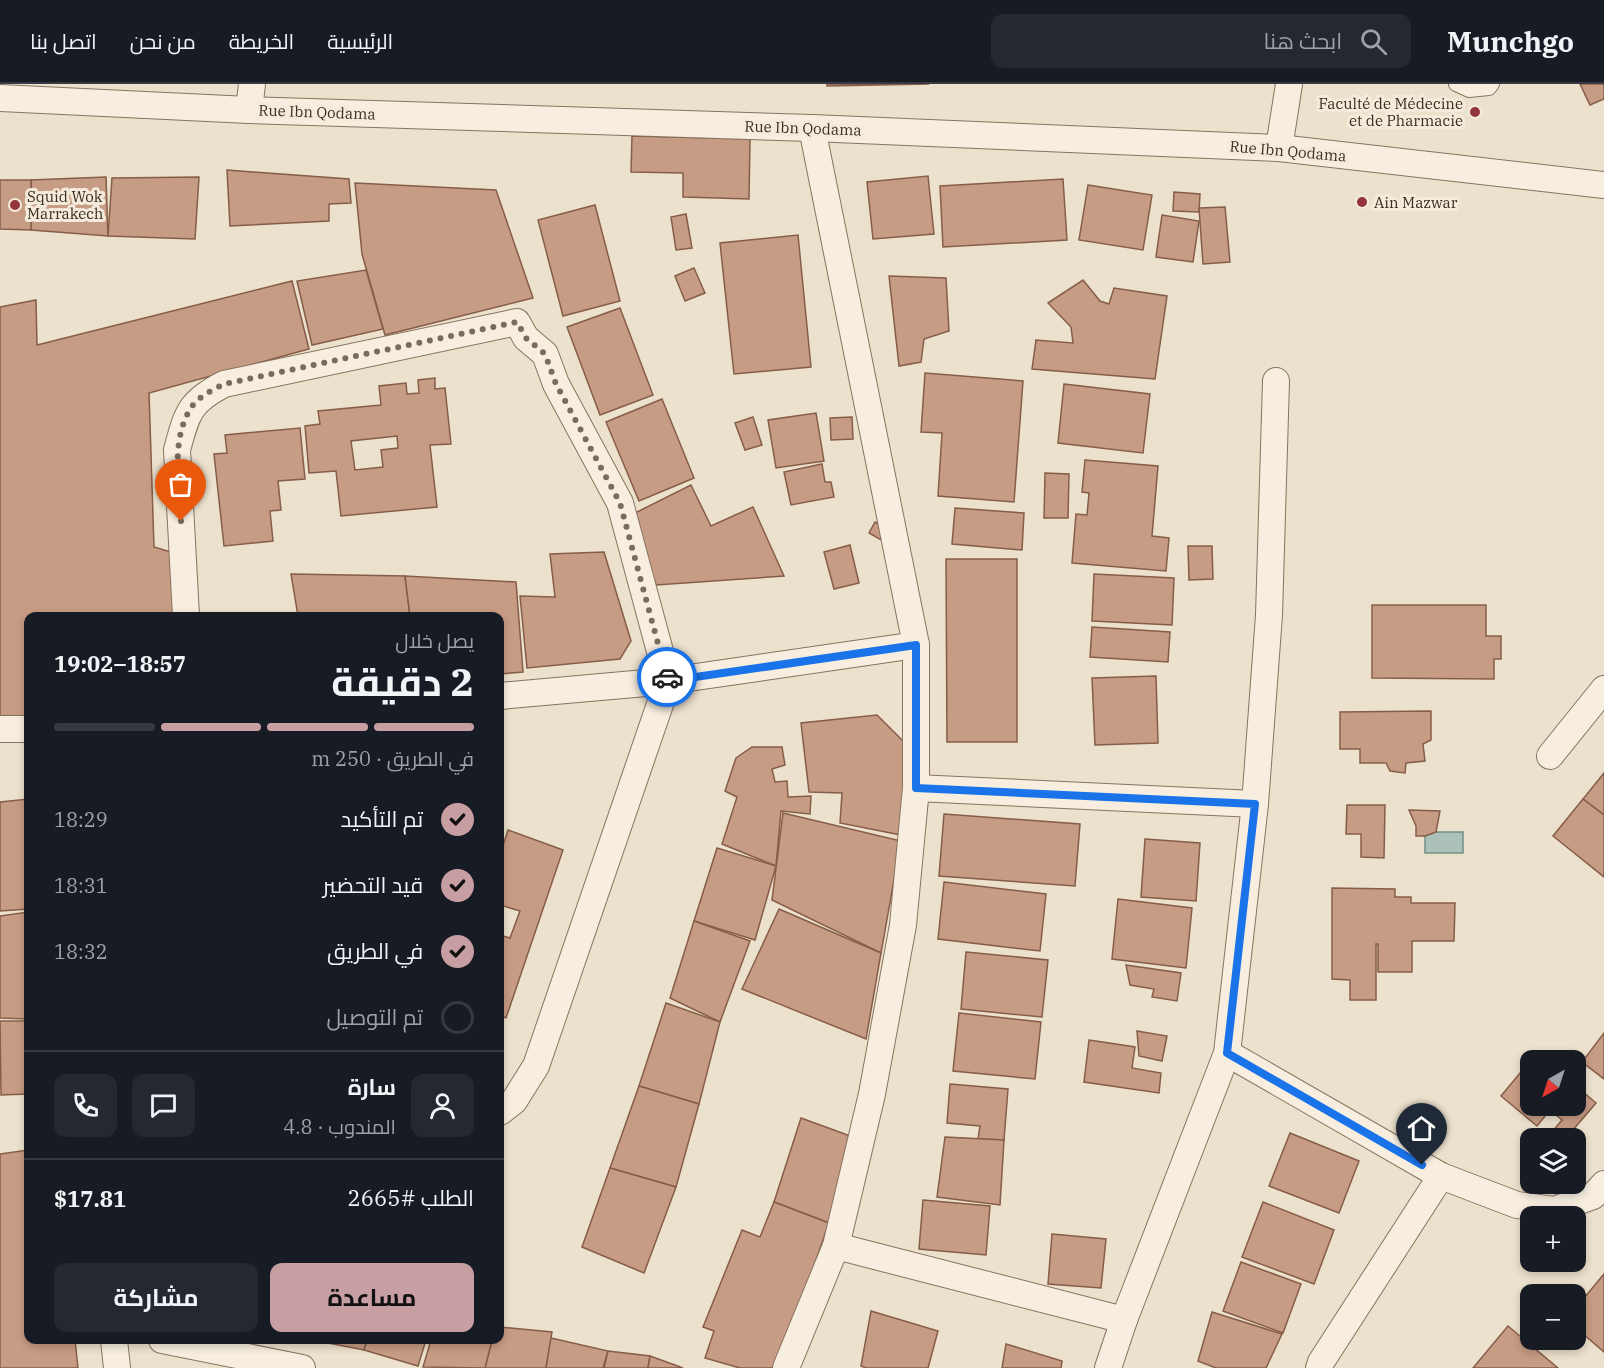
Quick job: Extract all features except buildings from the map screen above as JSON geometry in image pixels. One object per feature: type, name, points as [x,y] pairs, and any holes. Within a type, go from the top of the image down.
[{"type":"street","points":[[249,110],[252,84]]},
{"type":"street","points":[[1279,148],[1289,84]]},
{"type":"street","name":"Rue Ibn Qodama","points":[[0,98],[249,110],[812,128],[1279,148],[1604,184]]},
{"type":"street","points":[[786,1368],[836,1246],[872,1094],[903,925],[916,788],[916,645],[812,128]]},
{"type":"street","points":[[186,612],[177,450],[184,424],[193,406],[204,394],[224,384],[517,322],[526,338],[545,354],[556,384],[620,503],[668,681],[536,1066],[514,1101],[504,1109]]},
{"type":"street","points":[[1108,1368],[1124,1320],[1227,1053],[1255,804],[1269,615],[1276,381]]},
{"type":"street","points":[[504,696],[668,681],[916,645]]},
{"type":"street","points":[[1550,756],[1604,688]]},
{"type":"street","points":[[0,729],[24,729]]},
{"type":"street","points":[[916,788],[1255,804]]},
{"type":"street","points":[[1227,1053],[1441,1176],[1517,1205],[1554,1210],[1598,1190]]},
{"type":"street","points":[[1324,1366],[1441,1176]]},
{"type":"street","points":[[836,1246],[1124,1320]]},
{"type":"street","points":[[114,1344],[117,1368]]},
{"type":"street","points":[[182,1344],[302,1368]]},
{"type":"lane","points":[[1456,84],[1469,90],[1489,88],[1492,84]]},
{"type":"water","points":[[1436,832],[1463,832],[1463,853],[1425,853],[1425,836]]},
{"type":"way so far","points":[[181,521],[177,450],[184,424],[193,406],[204,394],[224,384],[517,322],[526,338],[545,354],[556,384],[620,503],[667,677]]},
{"type":"place","name":"Faculté de Médecine et de Pharmacie","points":[[1475,112]]},
{"type":"place","name":"Ain Mazwar","points":[[1362,202]]},
{"type":"place","name":"Squid Wok Marrakech","points":[[15,205]]},
{"type":"route","points":[[667,677],[668,681],[916,645],[916,788],[1255,804],[1227,1053],[1422,1165]]}]
